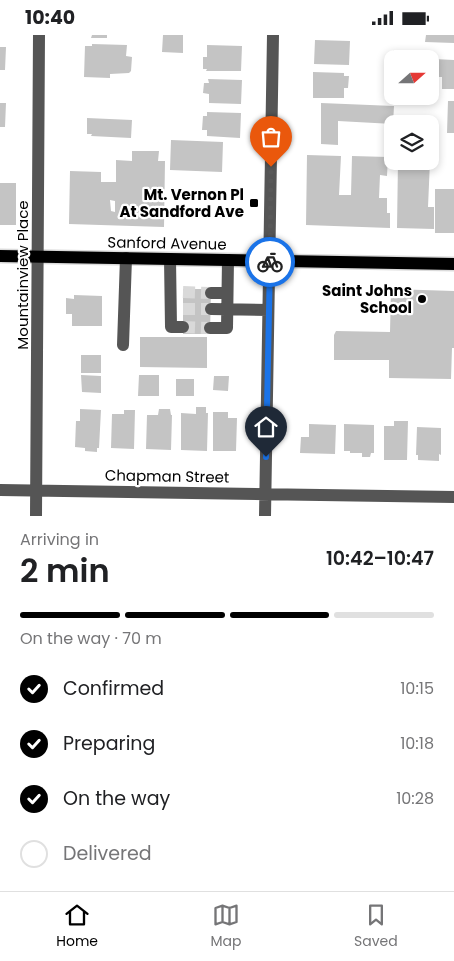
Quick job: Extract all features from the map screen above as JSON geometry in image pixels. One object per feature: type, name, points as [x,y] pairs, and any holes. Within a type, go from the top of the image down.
[{"type":"main road","name":"Sanford Avenue","points":[[0,256],[454,264]]},
{"type":"street","name":"Mountainview Place","points":[[36,516],[39,35]]},
{"type":"street","points":[[265,516],[273,35]]},
{"type":"street","points":[[123,345],[126,258]]},
{"type":"street","points":[[170,259],[177,293],[177,309],[171,327],[183,327]]},
{"type":"street","points":[[210,327],[227,328],[228,259]]},
{"type":"street","points":[[211,293],[227,293]]},
{"type":"street","points":[[210,309],[268,310]]},
{"type":"street","name":"Chapman Street","points":[[0,489],[454,497]]},
{"type":"building","points":[[92,35],[107,35],[107,38],[91,38]]},
{"type":"building","points":[[163,35],[183,35],[183,53],[162,52]]},
{"type":"building","points":[[426,35],[454,35],[454,43],[425,42]]},
{"type":"building","points":[[315,40],[350,41],[349,65],[314,64]]},
{"type":"building","points":[[92,44],[127,45],[126,56],[132,57],[131,71],[129,73],[110,74],[110,78],[84,77],[85,46],[92,46]]},
{"type":"building","points":[[207,45],[242,46],[241,71],[206,71],[207,69],[203,69],[203,57],[207,57]]},
{"type":"building","points":[[0,47],[6,47],[5,70],[0,70]]},
{"type":"building","points":[[439,59],[454,60],[454,89],[442,89],[442,77],[439,77]]},
{"type":"building","points":[[313,72],[344,73],[344,76],[349,76],[348,88],[344,88],[344,98],[313,98]]},
{"type":"building","points":[[208,79],[242,80],[241,104],[209,103],[209,94],[203,93],[204,83],[209,83]]},
{"type":"building","points":[[448,101],[454,101],[454,133],[447,133]]},
{"type":"building","points":[[0,103],[6,103],[5,127],[0,127]]},
{"type":"building","points":[[321,103],[394,106],[394,115],[384,115],[384,124],[338,121],[338,145],[321,144]]},
{"type":"building","points":[[207,112],[241,113],[240,138],[207,136],[207,130],[202,130],[203,116],[207,116]]},
{"type":"building","points":[[87,118],[132,120],[131,138],[91,136],[92,134],[87,134]]},
{"type":"building","points":[[171,140],[223,142],[222,172],[170,170]]},
{"type":"building","points":[[132,151],[159,151],[158,161],[165,161],[164,227],[69,224],[70,171],[101,172],[101,182],[116,182],[116,160],[132,161]],"holes":[[[110,200],[115,201],[115,212],[111,211]]]},
{"type":"building","points":[[307,155],[341,156],[339,195],[351,195],[352,156],[384,157],[384,170],[387,170],[387,176],[380,175],[379,198],[387,198],[390,228],[306,225]]},
{"type":"building","points":[[398,170],[430,170],[428,207],[434,207],[434,229],[397,228]]},
{"type":"building","points":[[0,183],[16,183],[16,225],[0,225]]},
{"type":"building","points":[[435,189],[454,189],[454,233],[435,233]]},
{"type":"building","points":[[183,289],[211,289],[210,334],[183,334]]},
{"type":"building","name":"Saint Johns School","points":[[391,289],[454,291],[454,348],[452,348],[451,379],[389,378],[389,360],[334,360],[334,335],[336,331],[390,332]]},
{"type":"building","points":[[74,295],[102,296],[102,326],[72,326],[72,314],[66,314],[66,298],[74,299]]},
{"type":"building","points":[[140,337],[207,337],[207,368],[140,367]]},
{"type":"building","points":[[81,355],[101,355],[101,373],[81,373]]},
{"type":"building","points":[[81,375],[101,376],[101,393],[82,392]]},
{"type":"building","points":[[139,375],[159,375],[159,396],[138,396]]},
{"type":"building","points":[[214,376],[229,376],[228,391],[213,390]]},
{"type":"building","points":[[176,379],[194,379],[194,396],[176,396]]},
{"type":"building","points":[[196,407],[206,407],[206,413],[208,413],[207,451],[181,450],[181,413],[196,414]]},
{"type":"building","points":[[80,409],[101,410],[99,448],[97,448],[97,452],[85,451],[85,448],[75,447],[76,421],[80,421]]},
{"type":"building","points":[[159,409],[170,409],[172,415],[171,450],[146,449],[147,415],[158,415]]},
{"type":"building","points":[[124,410],[135,410],[134,449],[111,448],[112,414],[124,414]]},
{"type":"building","points":[[213,412],[228,412],[228,418],[237,418],[236,451],[213,451]]},
{"type":"building","points":[[394,421],[408,421],[407,460],[384,460],[384,426],[394,426]]},
{"type":"building","points":[[309,424],[336,425],[335,454],[300,453],[301,437],[309,437]]},
{"type":"building","points":[[344,424],[374,425],[374,453],[371,453],[370,457],[362,457],[362,453],[344,451]]},
{"type":"building","points":[[417,427],[441,428],[441,455],[439,454],[439,461],[418,460],[418,455],[416,455]]},
{"type":"tunnel","points":[[183,292],[211,293]]},
{"type":"tunnel","points":[[183,309],[211,309]]},
{"type":"tunnel","points":[[183,327],[210,328]]},
{"type":"way so far","points":[[270,262],[271,167]]},
{"type":"place","name":"Mt. Vernon Pl At Sandford Ave","points":[[254,203]]},
{"type":"place","name":"Saint Johns School","points":[[422,299]]},
{"type":"route","points":[[266,457],[270,262]]}]
